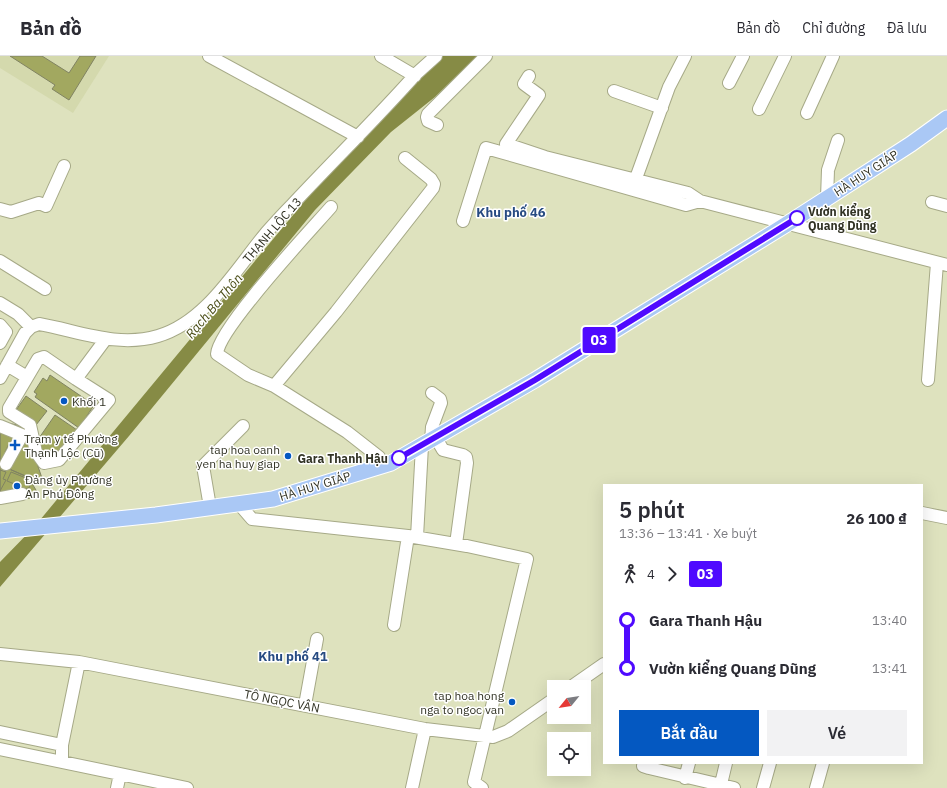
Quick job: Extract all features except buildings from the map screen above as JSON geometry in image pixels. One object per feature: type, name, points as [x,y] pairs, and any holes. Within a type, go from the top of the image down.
[{"type":"main road","name":"HÀ HUY GIÁP","points":[[0,531],[210,508],[273,499],[381,467],[430,442],[561,364],[787,224],[911,144],[947,118]]},
{"type":"street","points":[[209,56],[358,137]]},
{"type":"street","points":[[381,56],[415,76]]},
{"type":"street","name":"THẠNH LỘC 13","points":[[31,327],[39,324],[105,340],[140,340],[159,336],[186,323],[211,300],[267,232],[415,76],[436,56]]},
{"type":"street","points":[[437,125],[428,120],[426,117],[428,114],[486,56]]},
{"type":"street","points":[[634,181],[669,87],[685,56]]},
{"type":"street","points":[[729,83],[743,56]]},
{"type":"street","points":[[759,109],[785,56]]},
{"type":"street","points":[[807,113],[833,56]]},
{"type":"street","points":[[529,76],[524,84],[539,95],[506,144],[546,157],[634,181],[688,193],[700,201],[942,264],[928,380]]},
{"type":"street","points":[[614,90],[662,108]]},
{"type":"street","points":[[827,198],[828,170],[838,140]]},
{"type":"street","points":[[463,221],[486,148],[686,205],[700,201]]},
{"type":"street","points":[[274,386],[336,312],[433,188],[434,184],[431,179],[405,158]]},
{"type":"street","points":[[0,209],[11,212],[39,204],[46,206],[64,166]]},
{"type":"street","points":[[932,202],[947,206]]},
{"type":"street","points":[[331,207],[256,291],[217,348],[217,354],[231,365],[248,375],[274,386],[363,444],[379,457],[381,467]]},
{"type":"street","points":[[0,261],[45,289]]},
{"type":"street","points":[[0,303],[18,314],[31,327],[3,370],[27,378]]},
{"type":"street","points":[[0,325],[6,332],[0,343]]},
{"type":"street","points":[[76,379],[105,340]]},
{"type":"street","points":[[44,358],[76,379],[109,400],[59,460],[44,463],[36,452],[30,425],[9,412],[9,408],[38,359],[44,358]]},
{"type":"street","points":[[394,624],[413,536],[432,427],[441,403],[440,399],[432,393]]},
{"type":"street","points":[[0,426],[22,435],[6,464]]},
{"type":"street","points":[[210,508],[203,466],[243,426]]},
{"type":"street","points":[[430,442],[443,450],[466,457],[467,463],[456,544]]},
{"type":"street","points":[[0,498],[22,494]]},
{"type":"street","points":[[239,504],[245,513],[252,518],[413,536],[527,559],[474,782],[482,788]]},
{"type":"street","points":[[923,513],[947,518]]},
{"type":"street","points":[[304,705],[317,639]]},
{"type":"street","name":"TÔ NGỌC VÂN","points":[[0,654],[79,662],[425,729],[493,737],[508,731],[547,704]]},
{"type":"street","points":[[62,754],[79,662]]},
{"type":"street","points":[[581,680],[603,665]]},
{"type":"street","points":[[412,788],[425,729]]},
{"type":"street","points":[[0,732],[120,774],[187,788]]},
{"type":"street","points":[[0,749],[62,754]]},
{"type":"street","points":[[644,764],[643,766],[685,778],[721,784],[734,788]]},
{"type":"street","points":[[685,778],[689,764]]},
{"type":"street","points":[[721,784],[726,764]]},
{"type":"street","points":[[763,788],[770,764]]},
{"type":"street","points":[[816,788],[824,764]]},
{"type":"street","points":[[117,788],[120,774]]},
{"type":"shaded area","points":[[0,56],[109,56],[73,113],[0,68]]},
{"type":"shaded area","points":[[443,56],[477,56],[435,97],[391,132],[315,210],[129,436],[0,587],[0,562],[35,526],[357,138]]},
{"type":"bus line","name":"03","points":[[399,458],[535,380],[797,218]]},
{"type":"place","name":"Vườn kiểng Quang Dũng","points":[[797,218]]},
{"type":"place","name":"Khối 1","points":[[64,401]]},
{"type":"place","name":"Trạm y tế Phường Thạnh Lộc (Cũ)","points":[[15,445]]},
{"type":"place","name":"tap hoa oanh yen ha huy giap","points":[[288,456]]},
{"type":"place","name":"Gara Thanh Hậu","points":[[399,458]]},
{"type":"place","name":"Đảng ủy Phường An Phú Đông","points":[[17,486]]},
{"type":"place","name":"tap hoa hong nga to ngoc van","points":[[512,702]]},
{"type":"district","name":"Khu phố 46","points":[[511,212]]},
{"type":"district","name":"Khu phố 41","points":[[293,656]]},
{"type":"water label","name":"Rạch Ba Thôn","points":[[214,306]]}]
